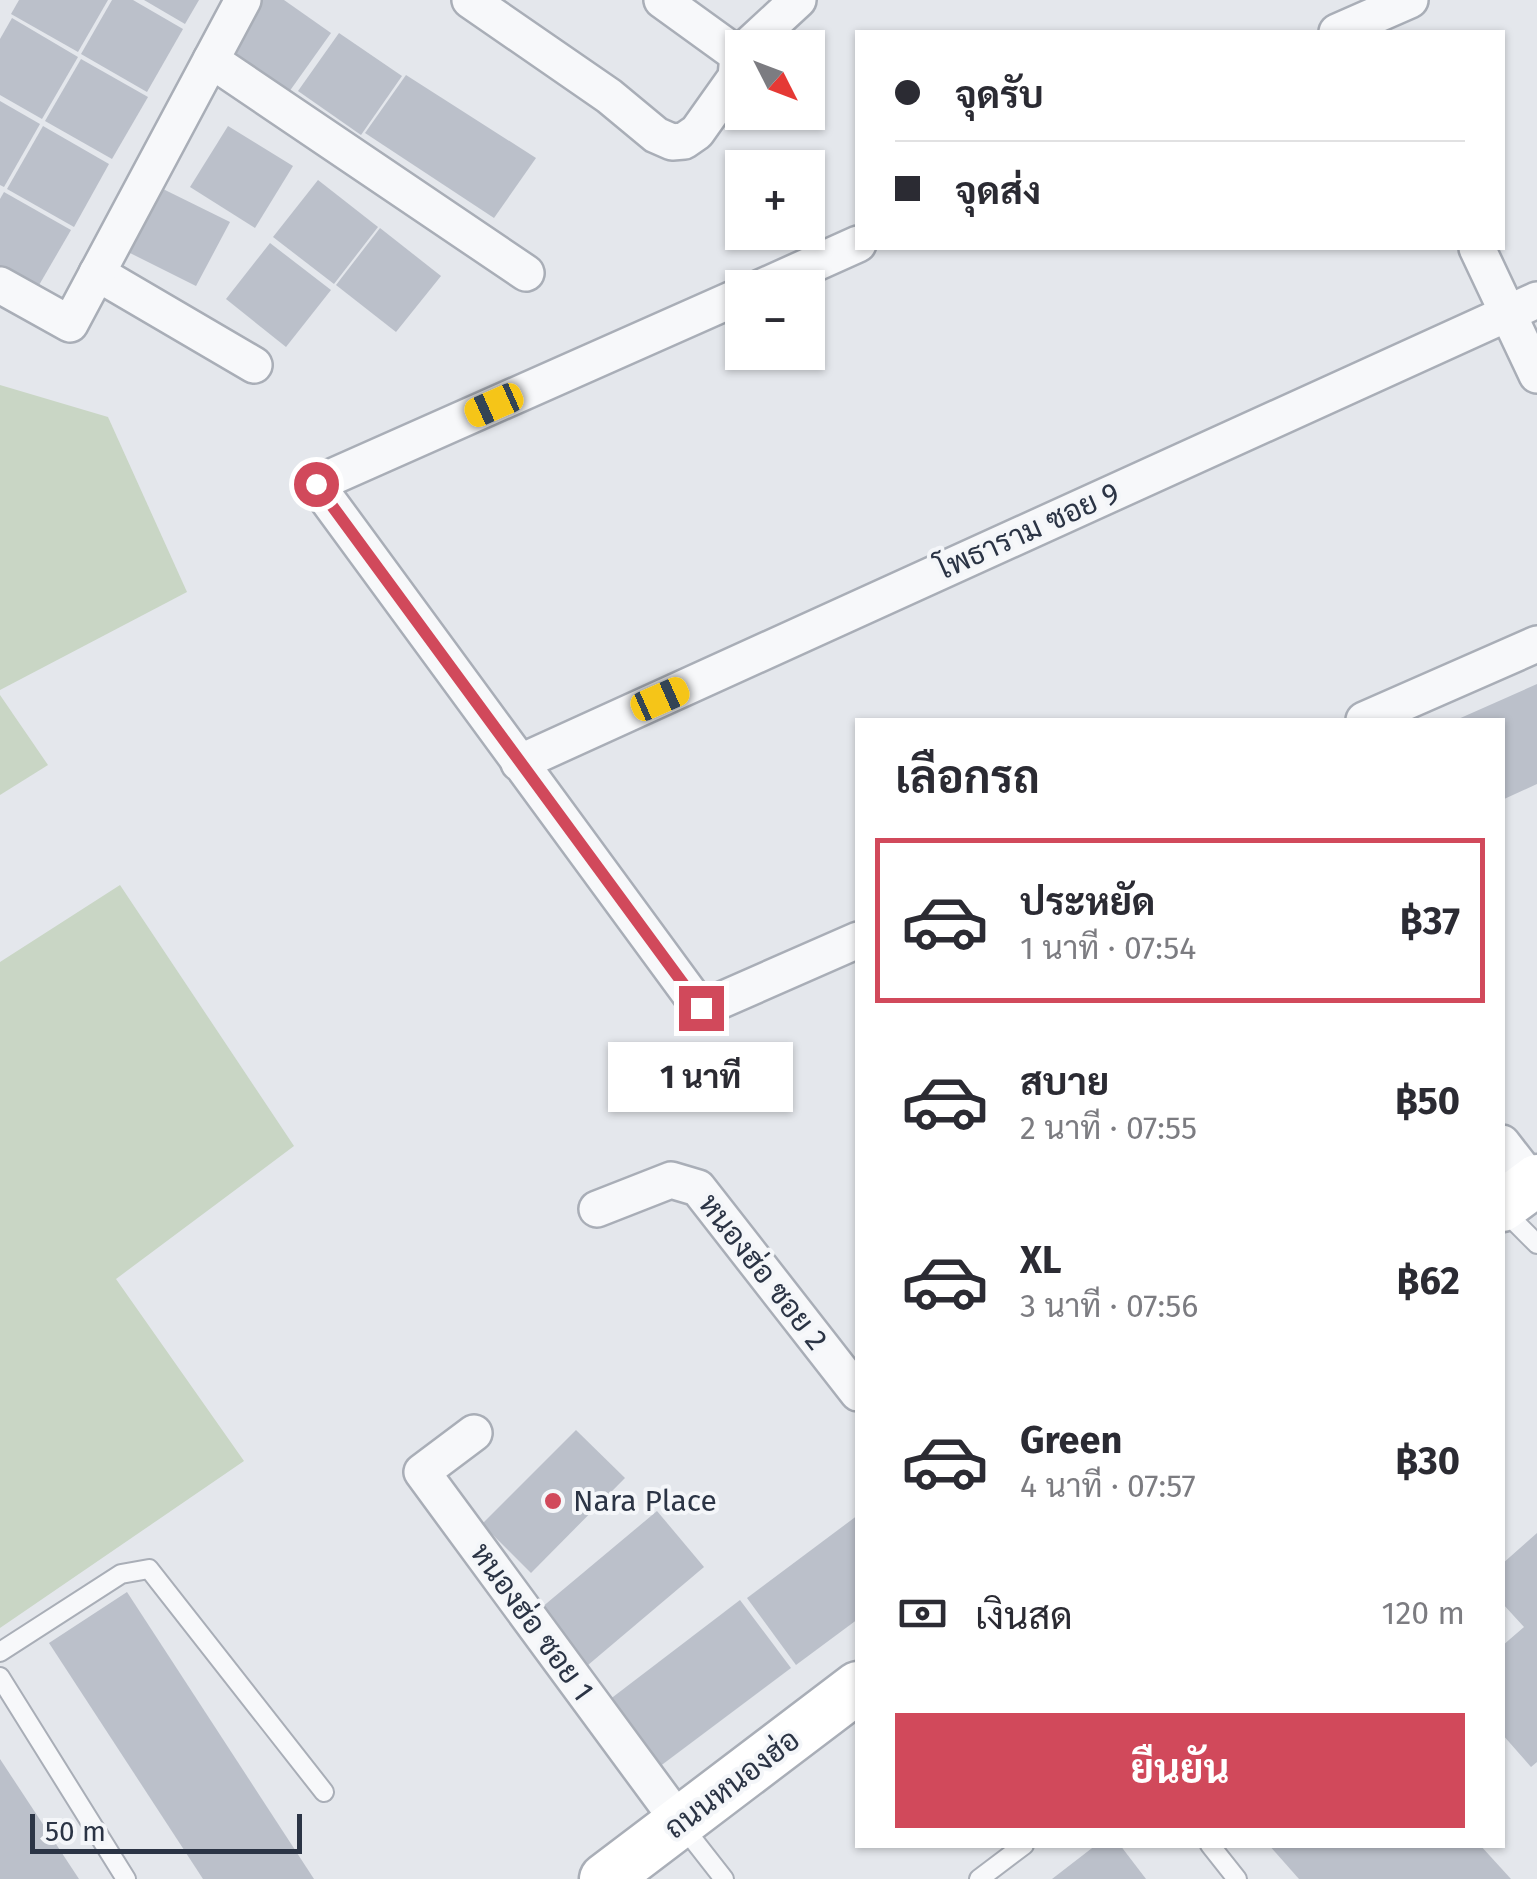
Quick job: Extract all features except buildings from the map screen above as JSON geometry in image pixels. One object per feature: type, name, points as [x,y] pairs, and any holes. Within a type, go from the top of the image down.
[{"type":"main road","name":"ถนนหนองฮ่อ","points":[[605,1879],[855,1689]]},
{"type":"street","points":[[0,285],[70,324],[243,0]]},
{"type":"street","points":[[470,0],[609,96],[656,136],[672,142],[684,141],[697,132],[725,93]]},
{"type":"street","points":[[662,0],[725,40]]},
{"type":"street","points":[[765,30],[798,0]]},
{"type":"street","points":[[1341,30],[1410,0]]},
{"type":"street","points":[[211,60],[526,273]]},
{"type":"street","points":[[800,270],[855,245]]},
{"type":"street","points":[[1478,250],[1522,306],[1537,375]]},
{"type":"street","points":[[96,274],[254,365]]},
{"type":"street","points":[[725,303],[316,484],[701,1008],[855,941]]},
{"type":"street","name":"โพธาราม ซอย 9","points":[[519,763],[1522,306]]},
{"type":"street","points":[[1369,718],[1537,644]]},
{"type":"street","points":[[1505,1152],[1519,1194]]},
{"type":"street","name":"หนองฮ่อ ซอย 2","points":[[597,1209],[670,1180],[698,1188],[855,1389]]},
{"type":"street","name":"หนองฮ่อ ซอย 1","points":[[474,1432],[422,1472],[681,1824]]},
{"type":"lane","points":[[1519,1194],[1537,1244]]},
{"type":"lane","points":[[0,1652],[121,1574],[149,1568],[324,1792]]},
{"type":"lane","points":[[0,1677],[126,1879]]},
{"type":"lane","points":[[681,1824],[724,1879]]},
{"type":"lane","points":[[979,1879],[1020,1848]]},
{"type":"lane","points":[[1212,1848],[1237,1879]]},
{"type":"green space","points":[[0,385],[108,417],[187,592],[0,690]]},
{"type":"green space","points":[[0,695],[48,765],[0,795]]},
{"type":"green space","points":[[120,885],[294,1146],[116,1279],[244,1461],[0,1628],[0,962]]},
{"type":"place","name":"Nara Place","points":[[553,1501]]},
{"type":"route","points":[[316,484],[701,1008]]}]
